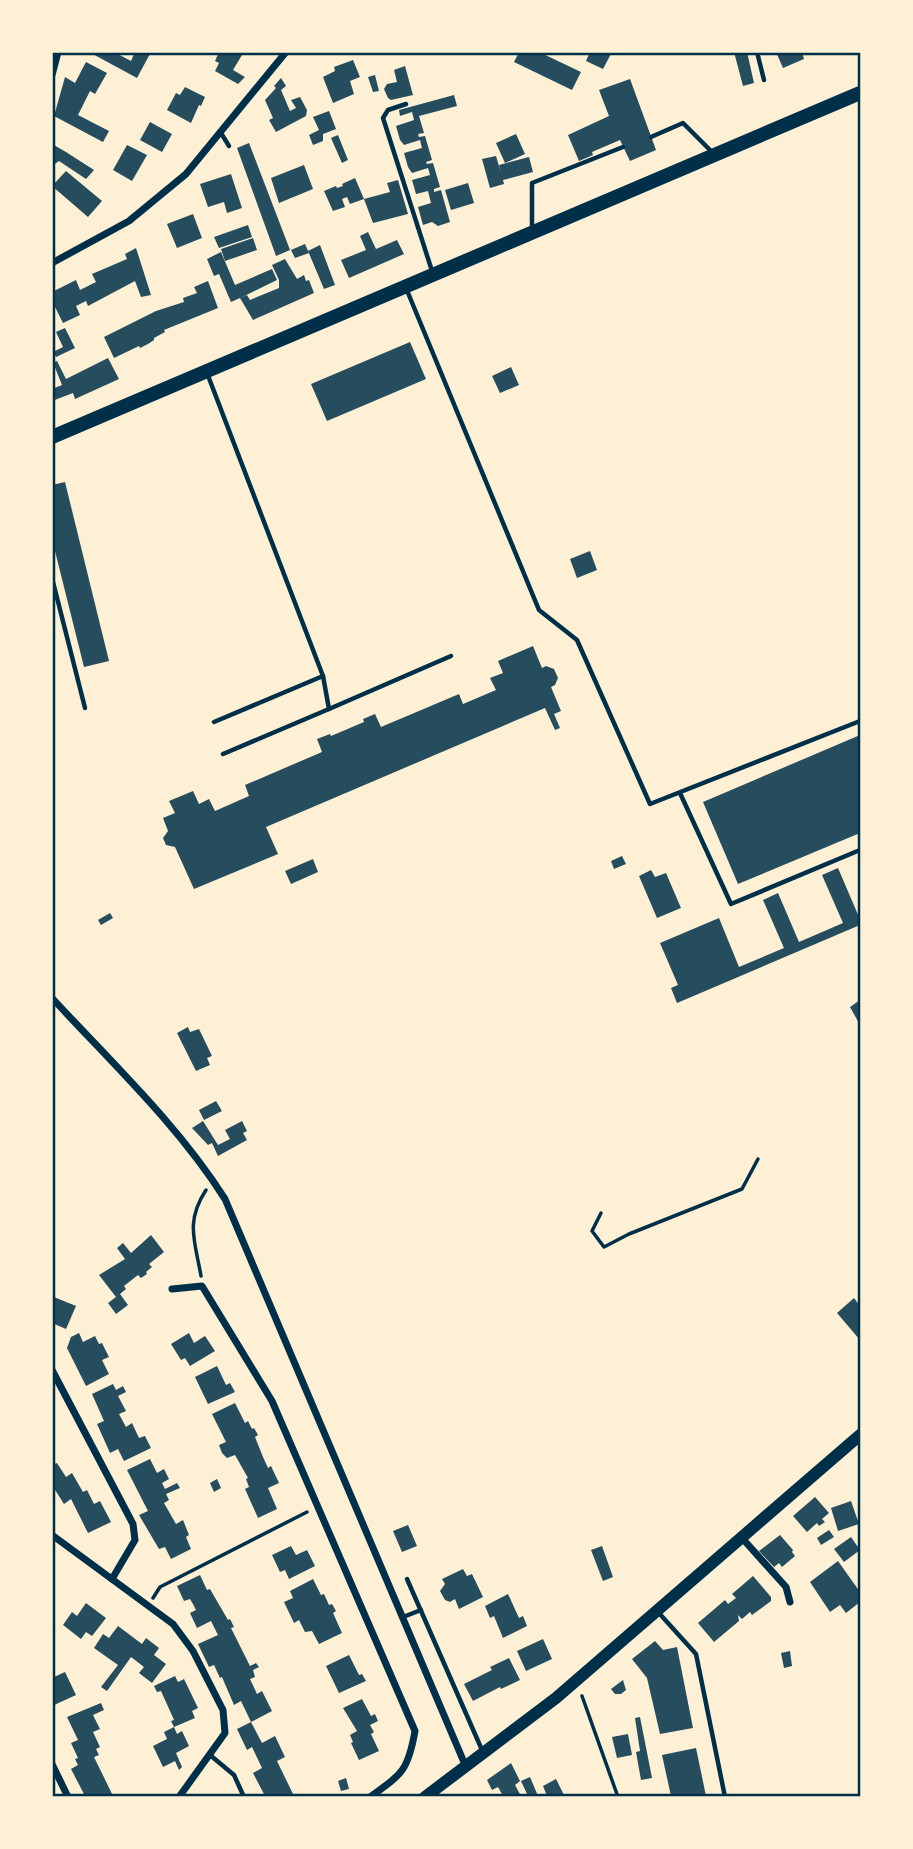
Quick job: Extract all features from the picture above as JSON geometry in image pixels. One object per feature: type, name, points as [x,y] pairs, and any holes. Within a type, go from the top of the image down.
[{"type":"main road","points":[[52,437],[860,93]]},
{"type":"street","points":[[52,75],[58,52]]},
{"type":"street","points":[[52,263],[129,221],[186,174],[286,52]]},
{"type":"street","points":[[52,999],[168,1123],[225,1199],[466,1768]]},
{"type":"street","points":[[172,1289],[202,1286],[272,1401],[415,1731],[411,1753],[400,1775],[370,1797]]},
{"type":"street","points":[[52,1370],[132,1524],[135,1540],[111,1579]]},
{"type":"street","points":[[425,1797],[576,1681],[860,1435]]},
{"type":"street","points":[[52,1535],[173,1624],[193,1651],[223,1710],[225,1733],[179,1797]]},
{"type":"street","points":[[742,1538],[786,1587],[789,1602]]},
{"type":"street","points":[[52,1763],[68,1797]]},
{"type":"lane","points":[[757,52],[764,80]]},
{"type":"lane","points":[[406,104],[388,110],[383,118],[433,275]]},
{"type":"lane","points":[[651,137],[683,123],[715,155]]},
{"type":"lane","points":[[220,132],[229,146]]},
{"type":"lane","points":[[532,233],[532,183],[623,147]]},
{"type":"lane","points":[[406,287],[539,610],[577,640],[650,804],[860,722]]},
{"type":"lane","points":[[206,372],[323,676],[329,709]]},
{"type":"lane","points":[[52,578],[85,708]]},
{"type":"lane","points":[[223,754],[451,656]]},
{"type":"lane","points":[[214,722],[323,676]]},
{"type":"lane","points":[[680,793],[731,904],[860,850]]},
{"type":"lane","points":[[407,1579],[484,1754]]},
{"type":"lane","points":[[403,1617],[421,1610]]},
{"type":"lane","points":[[657,1611],[696,1654],[725,1797]]},
{"type":"lane","points":[[210,1755],[234,1775],[244,1797]]},
{"type":"path","points":[[601,1213],[592,1231],[604,1247],[629,1234],[742,1189],[758,1159]]},
{"type":"path","points":[[202,1286],[194,1213],[213,1180]]},
{"type":"path","points":[[147,1605],[160,1587],[318,1507]]},
{"type":"path","points":[[576,1681],[618,1797]]},
{"type":"building","points":[[89,52],[114,52],[131,61],[135,52],[151,52],[137,78]]},
{"type":"building","points":[[219,52],[242,55],[233,70],[245,77],[238,84],[215,71],[219,63],[215,61]]},
{"type":"building","points":[[519,52],[539,52],[581,72],[572,90],[514,62]]},
{"type":"building","points":[[590,52],[612,52],[603,69],[586,61]]},
{"type":"building","points":[[734,52],[747,52],[754,83],[743,86]]},
{"type":"building","points":[[776,52],[802,52],[804,59],[783,68]]},
{"type":"building","points":[[353,60],[360,77],[350,81],[354,94],[333,103],[323,77],[335,71],[334,67]]},
{"type":"building","points":[[86,62],[107,73],[95,94],[90,91],[78,115],[109,131],[103,142],[54,116],[65,77],[75,83]]},
{"type":"building","points":[[405,66],[413,95],[391,100],[384,89],[387,84],[397,82],[394,70]]},
{"type":"building","points":[[375,75],[379,91],[373,92],[368,77]]},
{"type":"building","points":[[281,78],[286,86],[281,90],[290,111],[296,108],[291,100],[300,97],[307,110],[306,116],[276,132],[269,120],[273,118],[265,100]]},
{"type":"building","points":[[630,79],[656,150],[630,161],[620,140],[579,161],[568,135],[609,116],[599,90]]},
{"type":"building","points":[[185,87],[205,97],[191,123],[167,110],[176,93],[180,95]]},
{"type":"building","points":[[454,95],[457,106],[419,116],[424,133],[418,134],[419,137],[425,136],[432,160],[426,162],[433,163],[440,187],[434,189],[434,192],[441,190],[450,222],[438,226],[432,222],[423,225],[418,207],[431,203],[428,191],[416,194],[412,180],[430,175],[428,168],[412,173],[408,167],[404,153],[422,148],[420,140],[404,145],[400,140],[396,126],[414,120],[412,112],[400,116],[399,110]]},
{"type":"building","points":[[329,111],[336,129],[323,134],[323,141],[313,145],[309,135],[319,130],[313,117]]},
{"type":"building","points":[[150,122],[172,134],[162,152],[140,140]]},
{"type":"building","points":[[516,134],[525,154],[505,163],[496,143]]},
{"type":"building","points":[[338,135],[348,160],[342,163],[331,138]]},
{"type":"building","points":[[249,143],[290,250],[276,256],[237,148]]},
{"type":"building","points":[[52,144],[94,170],[86,179],[59,161],[52,166]]},
{"type":"building","points":[[127,145],[147,155],[132,181],[113,170]]},
{"type":"building","points":[[496,156],[501,173],[499,165],[529,157],[533,172],[503,180],[504,184],[490,188],[482,159]]},
{"type":"building","points":[[304,165],[313,189],[279,203],[271,178]]},
{"type":"building","points":[[66,171],[102,201],[88,217],[52,186]]},
{"type":"building","points":[[231,174],[242,208],[227,213],[224,202],[208,207],[200,184]]},
{"type":"building","points":[[355,178],[364,199],[350,204],[347,197],[342,199],[345,207],[333,211],[324,191],[343,186],[342,184]]},
{"type":"building","points":[[398,180],[408,214],[373,223],[364,199],[390,192],[387,183]]},
{"type":"building","points":[[468,183],[474,203],[451,210],[445,190]]},
{"type":"building","points":[[193,214],[202,238],[177,248],[167,224]]},
{"type":"building","points":[[248,225],[252,237],[219,248],[214,237]]},
{"type":"building","points":[[368,232],[376,249],[397,240],[404,254],[349,278],[341,260],[366,250],[360,236]]},
{"type":"building","points":[[253,238],[257,250],[225,261],[221,249]]},
{"type":"building","points":[[305,244],[309,253],[295,258],[291,250]]},
{"type":"building","points":[[320,245],[335,285],[324,289],[308,251]]},
{"type":"building","points":[[136,248],[151,295],[141,297],[135,281],[88,306],[86,301],[76,306],[80,315],[63,323],[52,301],[52,292],[76,280],[80,290],[96,282],[92,274],[127,259],[125,254]]},
{"type":"building","points":[[221,252],[235,285],[272,269],[277,280],[231,302],[219,274],[214,276],[207,259]]},
{"type":"building","points":[[285,259],[297,279],[304,275],[306,281],[309,280],[314,293],[253,320],[240,298],[247,295],[250,300],[279,288],[279,280],[272,265]]},
{"type":"building","points":[[208,281],[218,308],[164,330],[165,332],[148,344],[114,358],[104,337],[156,311],[184,302],[183,298],[197,293],[194,287]]},
{"type":"building","points":[[65,328],[75,348],[56,357],[53,352],[63,347],[56,332]]},
{"type":"building","points":[[410,342],[426,379],[327,421],[311,384]]},
{"type":"building","points":[[108,358],[119,379],[75,399],[73,393],[52,401],[52,389],[62,385],[54,362],[57,361],[66,379]]},
{"type":"building","points":[[511,367],[519,385],[500,393],[492,376]]},
{"type":"building","points":[[65,482],[109,661],[84,667],[52,539],[52,485]]},
{"type":"building","points":[[590,551],[597,570],[577,578],[570,559]]},
{"type":"building","points":[[533,646],[542,668],[546,666],[554,669],[558,678],[551,687],[561,711],[554,714],[560,728],[555,730],[545,708],[266,827],[278,854],[194,889],[175,847],[166,845],[163,838],[168,831],[163,818],[175,813],[169,801],[193,791],[199,804],[209,799],[215,811],[249,796],[245,785],[322,752],[317,739],[364,722],[363,719],[375,714],[381,727],[459,694],[463,704],[496,690],[490,678],[503,673],[498,661]]},
{"type":"building","points":[[860,735],[860,833],[738,884],[703,802]]},
{"type":"building","points":[[622,856],[626,864],[614,869],[611,861]]},
{"type":"building","points":[[313,859],[318,872],[291,884],[285,871]]},
{"type":"building","points":[[838,868],[860,916],[860,925],[677,1003],[671,988],[678,985],[660,943],[719,918],[739,967],[784,948],[763,900],[778,893],[799,942],[843,923],[822,875]]},
{"type":"building","points":[[651,870],[655,877],[666,873],[681,908],[657,918],[639,876]]},
{"type":"building","points":[[110,913],[113,918],[101,925],[98,920]]},
{"type":"building","points":[[860,1000],[860,1025],[850,1007]]},
{"type":"building","points":[[188,1027],[190,1032],[199,1029],[212,1056],[207,1058],[210,1065],[196,1071],[177,1033]]},
{"type":"building","points":[[216,1101],[222,1111],[204,1120],[199,1110]]},
{"type":"building","points":[[203,1121],[218,1145],[230,1139],[225,1130],[242,1121],[247,1131],[243,1133],[247,1140],[218,1156],[212,1143],[208,1145],[192,1128]]},
{"type":"building","points":[[151,1235],[164,1252],[149,1264],[152,1267],[147,1274],[141,1278],[138,1275],[124,1286],[126,1289],[120,1294],[128,1305],[116,1314],[108,1303],[116,1297],[99,1275],[125,1259],[117,1248],[123,1243],[131,1253]]},
{"type":"building","points":[[54,1297],[76,1306],[66,1329],[52,1323]]},
{"type":"building","points":[[854,1298],[860,1306],[860,1340],[837,1313]]},
{"type":"building","points":[[79,1333],[83,1342],[95,1336],[109,1357],[102,1360],[109,1374],[86,1386],[67,1348],[71,1337]]},
{"type":"building","points":[[189,1333],[194,1343],[205,1336],[215,1351],[190,1366],[185,1358],[181,1360],[171,1344]]},
{"type":"building","points":[[217,1366],[226,1385],[230,1383],[235,1392],[208,1404],[195,1377]]},
{"type":"building","points":[[113,1384],[116,1390],[123,1386],[126,1392],[118,1396],[126,1411],[119,1414],[126,1427],[132,1423],[139,1438],[145,1436],[151,1448],[124,1461],[118,1449],[110,1453],[97,1424],[104,1421],[92,1394]]},
{"type":"building","points":[[235,1403],[245,1423],[248,1421],[258,1435],[255,1437],[263,1457],[279,1483],[268,1488],[277,1509],[258,1518],[245,1489],[249,1487],[248,1478],[235,1455],[227,1458],[222,1453],[219,1445],[226,1442],[212,1414]]},
{"type":"building","points":[[150,1459],[157,1473],[164,1469],[169,1479],[162,1483],[165,1489],[177,1483],[180,1488],[166,1494],[169,1500],[164,1503],[176,1524],[183,1520],[191,1549],[171,1559],[165,1547],[159,1549],[139,1515],[148,1511],[127,1470]]},
{"type":"building","points":[[57,1463],[66,1477],[72,1473],[83,1492],[87,1490],[94,1504],[100,1501],[111,1522],[88,1533],[71,1499],[64,1504],[52,1485],[52,1465]]},
{"type":"building","points":[[217,1479],[221,1488],[214,1492],[210,1483]]},
{"type":"building","points":[[815,1497],[829,1513],[822,1519],[825,1522],[819,1526],[817,1523],[807,1532],[793,1516]]},
{"type":"building","points":[[851,1501],[859,1524],[838,1531],[831,1508]]},
{"type":"building","points":[[408,1525],[417,1546],[402,1552],[393,1531]]},
{"type":"building","points":[[829,1530],[834,1537],[821,1545],[817,1538]]},
{"type":"building","points":[[780,1535],[795,1556],[782,1567],[779,1563],[774,1567],[759,1551]]},
{"type":"building","points":[[851,1537],[860,1550],[844,1562],[834,1549]]},
{"type":"building","points":[[291,1546],[296,1555],[307,1550],[315,1566],[289,1579],[285,1570],[280,1572],[272,1555]]},
{"type":"building","points":[[602,1546],[613,1577],[603,1581],[591,1550]]},
{"type":"building","points":[[838,1561],[860,1592],[860,1602],[846,1613],[840,1605],[830,1612],[810,1582]]},
{"type":"building","points":[[463,1569],[467,1576],[472,1574],[483,1597],[459,1609],[455,1599],[450,1602],[445,1600],[440,1591],[445,1584],[442,1579]]},
{"type":"building","points":[[200,1575],[207,1590],[210,1589],[228,1620],[230,1619],[234,1627],[231,1628],[250,1666],[256,1663],[259,1667],[253,1670],[255,1677],[250,1679],[257,1694],[262,1691],[272,1711],[251,1722],[241,1701],[234,1705],[222,1677],[220,1678],[214,1665],[209,1667],[198,1644],[218,1635],[211,1621],[197,1628],[190,1613],[196,1610],[190,1599],[184,1601],[177,1586]]},
{"type":"building","points":[[753,1576],[771,1597],[771,1601],[752,1615],[750,1612],[742,1619],[738,1615],[739,1621],[714,1642],[698,1623],[725,1600],[728,1604],[736,1598],[732,1594]]},
{"type":"building","points":[[313,1579],[321,1595],[324,1594],[329,1605],[332,1604],[336,1611],[333,1613],[342,1633],[319,1644],[312,1631],[305,1632],[299,1620],[294,1623],[284,1602],[293,1598],[290,1591]]},
{"type":"building","points":[[508,1594],[519,1618],[523,1616],[527,1626],[503,1638],[494,1616],[490,1618],[485,1606]]},
{"type":"building","points":[[86,1603],[106,1618],[92,1636],[86,1632],[81,1639],[63,1625],[72,1612],[77,1616]]},
{"type":"building","points":[[118,1626],[142,1644],[146,1638],[159,1648],[154,1655],[166,1664],[152,1683],[139,1673],[144,1667],[131,1657],[107,1691],[101,1687],[118,1665],[94,1648],[103,1634],[109,1638]]},
{"type":"building","points":[[543,1639],[552,1659],[526,1671],[517,1651]]},
{"type":"building","points":[[655,1641],[663,1650],[677,1647],[693,1728],[660,1734],[647,1678],[632,1659]]},
{"type":"building","points":[[790,1651],[792,1666],[784,1668],[781,1653]]},
{"type":"building","points":[[349,1655],[359,1675],[362,1674],[366,1681],[339,1693],[326,1666]]},
{"type":"building","points":[[509,1658],[520,1680],[473,1701],[464,1684]]},
{"type":"building","points":[[65,1672],[76,1695],[52,1706],[52,1678]]},
{"type":"building","points":[[175,1676],[178,1682],[184,1679],[198,1708],[192,1711],[195,1718],[174,1727],[171,1721],[174,1720],[161,1691],[157,1692],[154,1686]]},
{"type":"building","points":[[623,1680],[626,1690],[615,1694],[611,1689]]},
{"type":"building","points":[[362,1699],[371,1716],[375,1714],[378,1721],[370,1725],[379,1751],[359,1760],[350,1735],[357,1731],[343,1708]]},
{"type":"building","points":[[101,1703],[104,1710],[93,1715],[100,1729],[93,1732],[100,1747],[96,1749],[99,1755],[94,1757],[113,1796],[85,1796],[71,1769],[78,1765],[75,1759],[78,1758],[71,1743],[78,1740],[67,1717]]},
{"type":"building","points":[[640,1717],[652,1778],[641,1780],[636,1752],[640,1751],[635,1718]]},
{"type":"building","points":[[251,1722],[262,1743],[275,1736],[285,1757],[277,1761],[294,1796],[265,1796],[253,1773],[262,1768],[252,1747],[247,1750],[237,1729]]},
{"type":"building","points":[[174,1727],[177,1734],[182,1731],[189,1746],[176,1753],[182,1767],[179,1770],[175,1761],[163,1767],[153,1746],[167,1739],[164,1732]]},
{"type":"building","points":[[628,1734],[632,1755],[617,1758],[612,1737]]},
{"type":"building","points":[[696,1748],[706,1796],[671,1796],[662,1755]]},
{"type":"building","points":[[511,1763],[520,1781],[515,1785],[521,1796],[503,1796],[498,1787],[492,1790],[487,1780]]},
{"type":"building","points":[[530,1777],[538,1796],[528,1796],[521,1781]]},
{"type":"building","points":[[346,1778],[349,1789],[341,1791],[338,1781]]},
{"type":"building","points":[[556,1779],[564,1795],[547,1796],[543,1786]]}]
